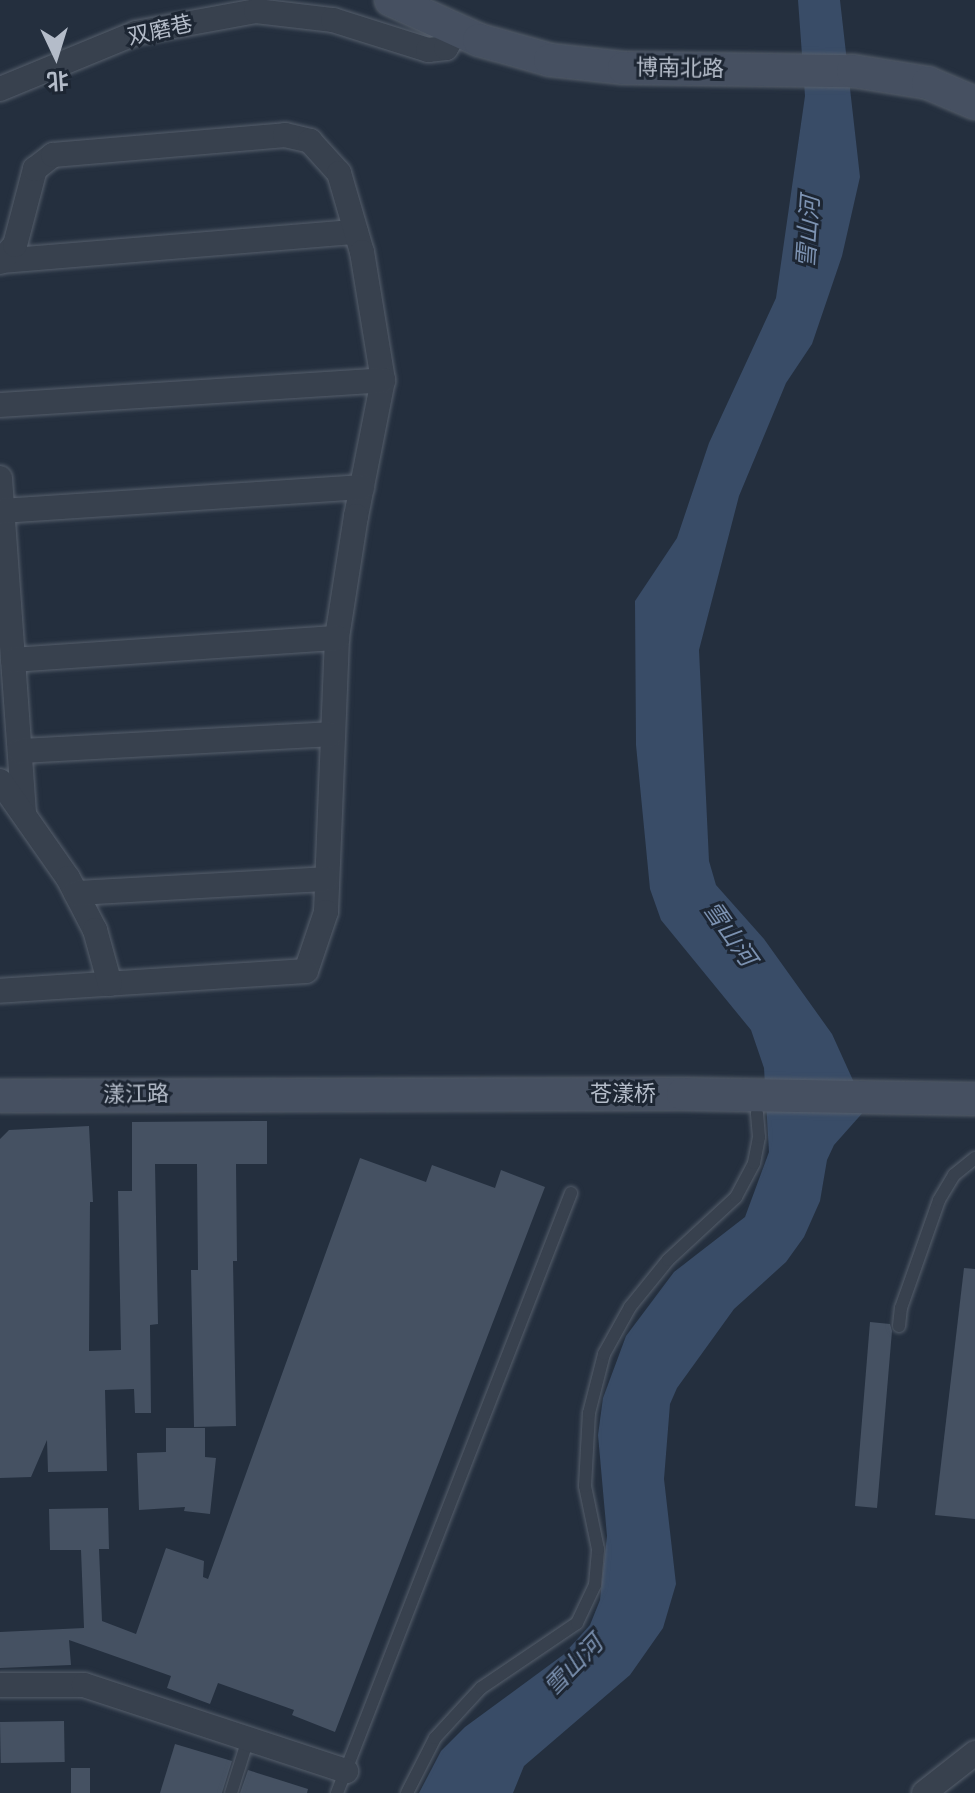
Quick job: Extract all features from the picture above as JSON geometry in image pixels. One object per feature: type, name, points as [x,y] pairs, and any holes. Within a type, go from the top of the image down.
[{"type":"main road","name":"博南北路","points":[[405,3],[457,29],[513,51],[586,65],[887,74],[928,83],[975,103]]},
{"type":"main road","name":"漾江路","points":[[0,1096],[271,1093]]},
{"type":"main road","name":"苍漾桥","points":[[271,1093],[683,1094],[975,1099]]},
{"type":"street","name":"双磨巷","points":[[0,89],[136,33],[256,11],[333,20],[428,50],[446,48],[457,29]]},
{"type":"street","points":[[0,262],[15,245],[35,169],[53,155],[285,135],[310,141],[339,173],[356,232],[383,380],[337,638],[326,912],[306,971],[0,991]]},
{"type":"street","points":[[0,262],[356,232]]},
{"type":"street","points":[[0,405],[383,380]]},
{"type":"street","points":[[0,478],[24,812]]},
{"type":"street","points":[[2,511],[362,487]]},
{"type":"street","points":[[13,660],[337,638]]},
{"type":"street","points":[[20,751],[331,734]]},
{"type":"street","points":[[0,781],[24,812],[76,893],[95,930],[110,984]]},
{"type":"street","points":[[76,893],[326,879]]},
{"type":"street","points":[[0,1685],[84,1685],[248,1739],[342,1782]]},
{"type":"street","points":[[924,1793],[975,1753]]},
{"type":"lane","points":[[407,1793],[435,1738],[481,1688],[577,1623],[595,1585],[598,1549],[585,1486],[589,1413],[604,1354],[630,1307],[668,1260],[736,1197],[754,1163],[759,1137],[757,1113]]},
{"type":"lane","points":[[899,1326],[901,1308],[939,1200],[954,1175],[975,1158]]},
{"type":"lane","points":[[342,1782],[571,1193]]},
{"type":"lane","points":[[231,1793],[248,1739]]},
{"type":"water","name":"雪山河","points":[[798,0],[840,0],[860,177],[842,256],[812,344],[786,383],[739,496],[699,650],[709,861],[716,885],[764,939],[832,1034],[866,1109],[834,1145],[827,1160],[820,1201],[804,1237],[786,1262],[734,1309],[677,1388],[670,1404],[664,1479],[676,1584],[663,1628],[630,1675],[524,1766],[513,1793],[419,1793],[441,1751],[465,1727],[563,1655],[590,1625],[600,1600],[607,1536],[598,1435],[603,1398],[626,1336],[674,1272],[745,1217],[769,1152],[764,1068],[751,1030],[661,920],[650,889],[636,745],[635,601],[677,538],[709,443],[776,298],[805,96]]},
{"type":"building","points":[[267,1121],[267,1164],[236,1164],[237,1261],[233,1261],[236,1426],[194,1427],[191,1270],[198,1270],[197,1164],[155,1164],[158,1324],[150,1325],[151,1413],[135,1413],[134,1389],[105,1390],[107,1471],[48,1472],[47,1440],[31,1477],[0,1478],[0,1139],[9,1130],[89,1126],[93,1202],[90,1202],[89,1351],[121,1350],[118,1191],[132,1191],[132,1122]]},
{"type":"building","points":[[360,1158],[426,1182],[432,1165],[495,1188],[501,1170],[545,1187],[335,1732],[292,1715],[294,1710],[218,1683],[210,1704],[167,1688],[171,1676],[69,1640],[71,1665],[0,1668],[0,1632],[84,1628],[81,1550],[50,1550],[49,1509],[108,1508],[109,1549],[99,1549],[102,1621],[136,1634],[166,1548],[204,1561],[203,1577],[208,1579]]},
{"type":"building","points":[[964,1268],[975,1269],[975,1519],[935,1515]]},
{"type":"building","points":[[870,1322],[890,1324],[892,1331],[877,1508],[855,1506]]},
{"type":"building","points":[[166,1428],[205,1428],[205,1457],[216,1458],[210,1514],[184,1511],[185,1507],[139,1510],[137,1453],[166,1452]]},
{"type":"building","points":[[64,1721],[65,1762],[1,1763],[0,1722]]},
{"type":"building","points":[[175,1744],[232,1761],[222,1793],[160,1793]]},
{"type":"building","points":[[71,1768],[90,1768],[90,1793],[71,1793]]},
{"type":"building","points":[[248,1770],[308,1789],[307,1793],[240,1793]]}]
